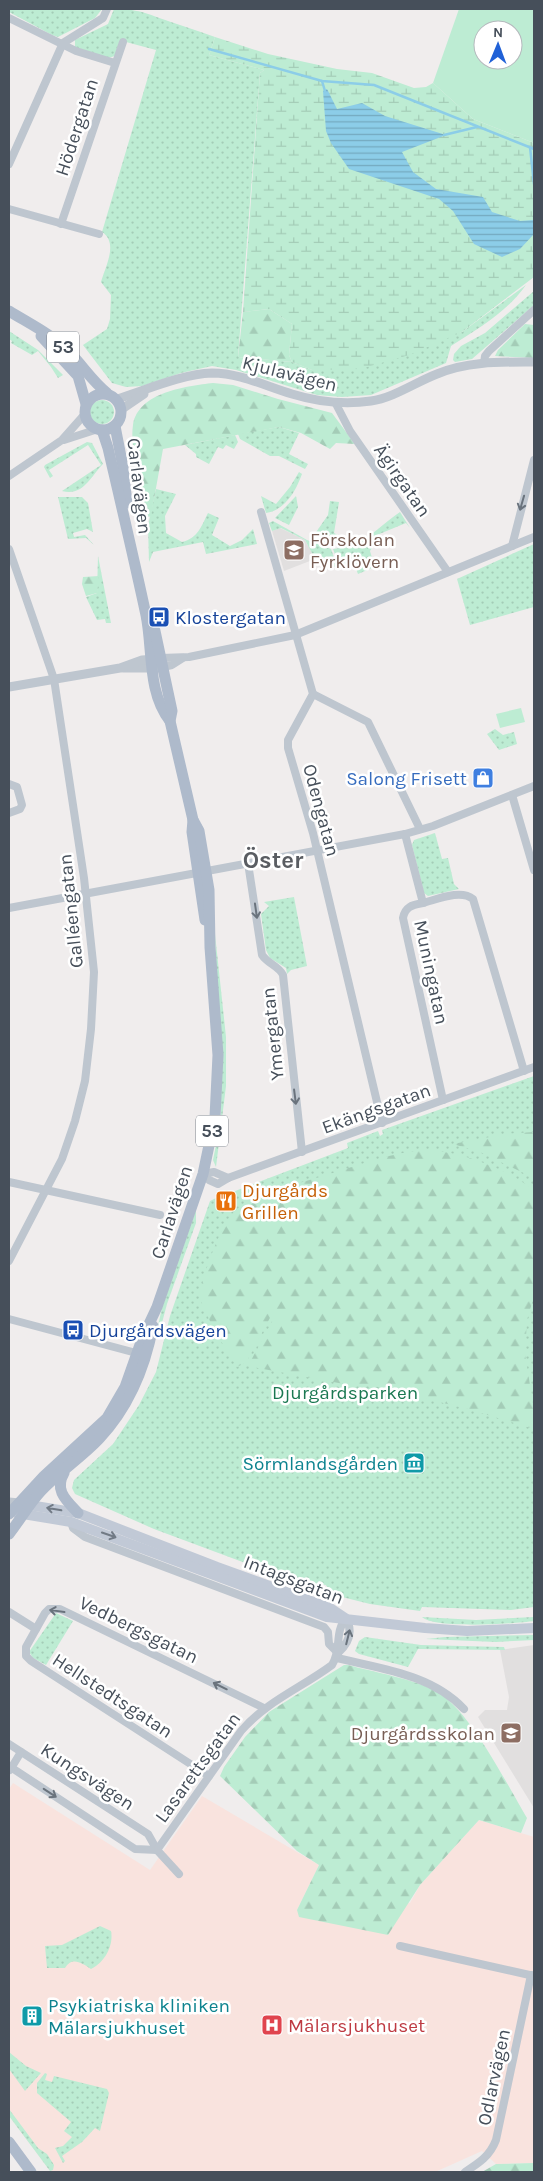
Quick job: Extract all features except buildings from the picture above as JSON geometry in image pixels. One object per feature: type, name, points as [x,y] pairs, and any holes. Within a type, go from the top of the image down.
[{"type":"main road","name":"53","points":[[9,311],[50,335],[70,352],[94,382],[115,400]]},
{"type":"main road","name":"53","points":[[9,311],[45,340],[78,376],[89,423],[100,430]]},
{"type":"main road","points":[[86,409],[92,397],[101,393],[115,400],[120,418],[115,426],[100,430]]},
{"type":"main road","name":"Carlavägen","points":[[115,426],[123,467],[131,550]]},
{"type":"main road","name":"Carlavägen","points":[[16,1509],[41,1491],[98,1440],[115,1419],[133,1391],[142,1354],[157,1307],[203,1174],[215,1117],[218,1085],[216,1013],[210,947],[209,890],[202,871],[200,831],[193,820],[170,721],[172,711],[156,663],[155,631],[147,618],[108,448],[100,430]]},
{"type":"main road","name":"Carlavägen","points":[[9,1534],[16,1509],[51,1470],[107,1418],[142,1354]]},
{"type":"main road","points":[[67,1467],[59,1486],[61,1495],[75,1518]]},
{"type":"main road","name":"Intagsgatan","points":[[16,1509],[75,1518],[330,1608],[346,1618]]},
{"type":"main road","points":[[346,1618],[396,1625],[467,1630],[534,1628]]},
{"type":"main road","points":[[9,2142],[32,2172]]},
{"type":"street","points":[[9,164],[63,43],[103,18],[107,9]]},
{"type":"street","points":[[10,21],[63,43],[76,51],[115,63]]},
{"type":"street","name":"Hödergatan","points":[[61,224],[123,42]]},
{"type":"street","points":[[9,209],[100,234]]},
{"type":"street","points":[[484,363],[485,356],[489,351],[534,310]]},
{"type":"street","name":"Kjulavägen","points":[[115,400],[190,376],[214,373],[252,380],[292,394],[336,404],[373,401],[439,373],[484,363],[534,362]]},
{"type":"street","name":"Ägirgatan","points":[[336,404],[350,432],[448,572]]},
{"type":"street","points":[[9,476],[62,440],[86,409]]},
{"type":"street","points":[[62,440],[100,430]]},
{"type":"street","points":[[512,546],[534,460]]},
{"type":"street","points":[[261,512],[313,694],[368,722],[420,829]]},
{"type":"street","points":[[9,688],[120,668],[156,663],[172,665],[183,658],[295,635],[534,537]]},
{"type":"street","name":"Galléengatan","points":[[9,549],[54,679],[86,892],[94,972],[91,1029],[85,1081],[75,1121],[62,1159],[9,1261]]},
{"type":"street","name":"Odengatan","points":[[313,694],[288,740],[288,748],[317,850],[382,1123]]},
{"type":"street","points":[[9,784],[17,787],[22,805],[20,809],[9,813]]},
{"type":"street","points":[[9,908],[86,892],[405,834],[433,826],[534,786]]},
{"type":"street","points":[[512,794],[534,870]]},
{"type":"street","name":"Muningatan","points":[[405,834],[424,903],[409,906],[402,918],[443,1100]]},
{"type":"street","name":"Ymergatan","points":[[248,863],[262,955],[266,962],[280,970],[283,975],[302,1152]]},
{"type":"street","points":[[424,903],[459,894],[473,899],[524,1070]]},
{"type":"street","name":"Ekängsgatan","points":[[203,1174],[214,1172],[228,1178],[534,1067]]},
{"type":"street","points":[[9,1182],[160,1215]]},
{"type":"street","points":[[9,1319],[142,1354]]},
{"type":"street","name":"Intagsgatan","points":[[75,1518],[73,1528],[85,1537],[324,1627],[328,1632],[329,1644],[337,1655]]},
{"type":"street","name":"Vedbergsgatan","points":[[36,1629],[44,1613],[49,1609],[60,1609],[264,1708]]},
{"type":"street","points":[[9,1612],[36,1629]]},
{"type":"street","points":[[346,1618],[341,1624],[337,1655],[416,1677],[444,1691],[464,1708]]},
{"type":"street","name":"Hellstedtsgatan","points":[[36,1629],[25,1652],[30,1661],[208,1776]]},
{"type":"street","name":"Lasarettsgatan","points":[[157,1850],[241,1731],[264,1708],[332,1665],[337,1655]]},
{"type":"street","name":"Kungsvägen","points":[[9,1744],[148,1834],[157,1850],[179,1874]]},
{"type":"street","name":"Kungsvägen","points":[[21,1752],[10,1769],[135,1849],[157,1850]]},
{"type":"street","points":[[400,1946],[533,1976]]},
{"type":"street","name":"Odlarvägen","points":[[465,2172],[481,2162],[492,2151],[496,2140],[533,1976]]},
{"type":"shaded area","name":"Förskolan Fyrklövern","points":[[280,528],[305,540],[315,559],[284,571],[272,531]]},
{"type":"shaded area","name":"Djurgårdsskolan","points":[[534,1645],[534,1808],[478,1717],[485,1710],[507,1710],[509,1697],[500,1650]]},
{"type":"shaded area","name":"Mälarsjukhuset","points":[[13,1783],[150,1870],[202,1796],[319,1865],[297,1910],[410,1903],[420,1885],[479,1820],[534,1837],[534,2163],[496,2164],[482,2151],[435,2172],[51,2172],[9,2116],[9,1789]]},
{"type":"green space","points":[[9,9],[102,9],[95,18],[58,37],[9,12]]},
{"type":"green space","points":[[114,9],[145,13],[215,37],[209,55],[264,70],[260,73],[238,357],[292,362],[312,370],[462,332],[526,285],[501,311],[451,346],[446,363],[371,395],[342,397],[317,395],[236,370],[212,366],[181,373],[142,386],[126,387],[112,383],[83,345],[107,329],[110,319],[111,295],[101,282],[108,262],[110,242],[102,232],[156,50],[126,42],[115,56],[108,58],[75,47],[75,40],[108,24]]},
{"type":"green space","points":[[459,9],[534,9],[534,143],[473,119],[433,83]]},
{"type":"green space","points":[[215,37],[268,54],[337,69],[372,73],[414,88],[426,87],[433,83],[473,119],[534,143],[534,277],[462,332],[409,355],[360,369],[312,370],[292,362],[289,355],[292,324],[269,309],[243,312],[260,73],[264,70],[209,55]]},
{"type":"green space","points":[[534,291],[534,305],[472,359],[455,362],[453,360],[454,354],[461,346],[485,333]]},
{"type":"green space","points":[[269,309],[292,324],[289,355],[292,362],[238,357],[243,312]]},
{"type":"green space","points":[[525,324],[534,325],[534,358],[495,356],[498,350]]},
{"type":"green space","points":[[9,331],[38,350],[63,375],[58,378],[38,351],[32,355],[11,343]]},
{"type":"green space","points":[[213,383],[233,385],[332,413],[355,444],[336,443],[330,449],[301,433],[279,427],[163,449],[151,516],[138,521],[139,482],[132,432],[137,414],[144,405],[165,393],[190,386]]},
{"type":"green space","points":[[102,400],[111,403],[114,412],[111,421],[102,424],[93,421],[90,412],[93,403]]},
{"type":"green space","points":[[279,427],[299,433],[289,454],[308,464],[305,469],[279,456],[270,456],[240,439],[238,434]]},
{"type":"green space","points":[[235,435],[238,442],[234,449],[226,445],[223,449],[218,447],[209,464],[196,457],[196,454],[185,445]]},
{"type":"green space","points":[[87,442],[92,443],[103,464],[81,488],[76,491],[62,491],[101,465],[88,445],[49,470],[53,476],[50,478],[44,467],[45,465]]},
{"type":"green space","points":[[299,472],[302,474],[297,486],[285,504],[266,513],[261,496],[276,504]]},
{"type":"green space","points":[[156,489],[176,494],[165,516],[166,533],[182,542],[195,535],[208,513],[219,518],[212,535],[230,546],[242,540],[253,529],[257,544],[206,554],[203,542],[153,552],[149,562],[148,526]]},
{"type":"green space","points":[[296,496],[298,507],[289,525],[275,518]]},
{"type":"green space","points":[[58,497],[82,497],[88,503],[93,532],[87,529],[73,533],[74,537],[85,535],[94,545],[86,538],[68,539]]},
{"type":"green space","points":[[330,501],[339,502],[334,533],[351,542],[331,544],[312,538],[328,515]]},
{"type":"green space","points":[[400,512],[410,528],[406,523],[372,537],[375,543],[370,551],[373,561],[372,568],[358,574],[355,566],[340,567],[333,549],[362,540]]},
{"type":"green space","points":[[273,521],[307,540],[331,549],[337,566],[324,563],[322,557],[315,559],[305,540],[281,528],[272,531],[269,523]]},
{"type":"green space","points":[[534,544],[534,607],[470,625],[457,579]]},
{"type":"green space","points":[[98,556],[111,623],[106,623],[105,619],[97,620],[86,597],[97,593]]},
{"type":"green space","points":[[99,576],[97,593],[86,596],[82,584],[83,577]]},
{"type":"green space","points":[[521,708],[525,722],[500,728],[496,714]]},
{"type":"green space","points":[[495,729],[503,735],[514,732],[517,744],[499,750],[487,734]]},
{"type":"green space","points":[[435,833],[442,859],[448,858],[454,884],[459,889],[428,896],[424,893],[412,845],[414,840]]},
{"type":"green space","points":[[294,897],[307,966],[291,970],[287,974],[286,968],[270,958],[266,950],[261,914],[269,906],[264,902]]},
{"type":"green space","points":[[215,934],[226,1037],[226,1086],[216,1167],[213,1160],[221,1120]]},
{"type":"green space","name":"Djurgårdsparken","points":[[534,1076],[534,1607],[511,1610],[422,1607],[420,1611],[370,1604],[330,1594],[326,1585],[320,1584],[323,1592],[154,1529],[75,1494],[72,1488],[74,1480],[113,1444],[139,1405],[156,1372],[170,1316],[210,1201],[216,1198],[217,1194],[227,1190],[230,1193],[348,1148],[347,1143],[378,1131],[380,1136],[383,1134],[382,1130]]},
{"type":"green space","points":[[534,1132],[534,1178],[480,1152],[453,1144],[506,1134]]},
{"type":"green space","points":[[430,1150],[471,1158],[485,1163],[511,1175],[534,1190],[534,1296],[527,1320],[525,1354],[534,1410],[534,1429],[468,1409],[370,1385],[344,1384],[248,1366],[275,1316],[272,1314],[248,1359],[237,1367],[214,1330],[200,1299],[213,1251],[225,1225],[231,1215],[246,1203],[278,1189],[376,1160],[403,1153]]},
{"type":"green space","points":[[196,1210],[196,1223],[167,1304],[158,1338],[155,1339],[162,1308]]},
{"type":"green space","points":[[56,1613],[73,1621],[46,1665],[33,1658],[29,1652]]},
{"type":"green space","points":[[422,1617],[476,1620],[534,1617],[534,1621],[457,1624],[429,1621]]},
{"type":"green space","points":[[534,1635],[534,1640],[496,1642],[426,1639],[445,1637]]},
{"type":"green space","points":[[365,1637],[421,1645],[504,1647],[505,1650],[418,1649],[408,1667],[359,1654],[355,1651],[359,1641]]},
{"type":"green space","points":[[344,1665],[416,1683],[436,1691],[449,1700],[462,1714],[486,1748],[527,1818],[521,1833],[479,1820],[420,1885],[388,1935],[299,1917],[297,1910],[319,1865],[297,1851],[220,1776],[245,1737],[269,1712]]},
{"type":"green space","points":[[100,1926],[111,1931],[112,1937],[107,1953],[100,1963],[91,1969],[74,1961],[65,1968],[47,1968],[45,1946],[62,1945]]},
{"type":"green space","points":[[9,2052],[26,2066],[41,2073],[25,2091],[9,2069]]},
{"type":"green space","points":[[45,2073],[47,2074],[45,2080],[52,2082],[54,2076],[107,2089],[109,2093],[100,2131],[95,2128],[82,2142],[62,2156],[65,2161],[63,2163],[55,2148],[63,2146],[72,2137],[64,2131],[71,2122],[37,2093],[37,2083]]},
{"type":"green space","points":[[9,2109],[38,2148],[47,2154],[54,2165],[53,2170],[50,2171],[9,2116]]},
{"type":"green space","points":[[534,2163],[534,2172],[482,2172],[496,2164]]},
{"type":"water","points":[[327,89],[337,109],[362,103],[385,116],[446,135],[402,152],[413,172],[436,189],[483,197],[492,212],[520,221],[534,220],[534,234],[520,249],[502,257],[474,244],[453,211],[439,199],[349,169],[331,143],[326,131],[323,91]]},
{"type":"waterway","points":[[209,49],[322,81],[374,85],[534,149]]},
{"type":"waterway","points":[[322,81],[325,91]]},
{"type":"waterway","points":[[444,135],[477,127]]},
{"type":"waterway","points":[[530,147],[534,184]]},
{"type":"place","name":"Förskolan Fyrklövern","points":[[294,550]]},
{"type":"place","name":"Klostergatan","points":[[159,617]]},
{"type":"place","name":"Salong Frisett","points":[[483,778]]},
{"type":"place","name":"Djurgårds Grillen","points":[[226,1201]]},
{"type":"place","name":"Djurgårdsvägen","points":[[73,1330]]},
{"type":"place","name":"Sörmlandsgården","points":[[414,1463]]},
{"type":"place","name":"Djurgårdsskolan","points":[[511,1733]]},
{"type":"place","name":"Psykiatriska kliniken Mälarsjukhuset","points":[[32,2016]]},
{"type":"place","name":"Mälarsjukhuset","points":[[272,2025]]},
{"type":"district","name":"Öster","points":[[273,860]]}]
